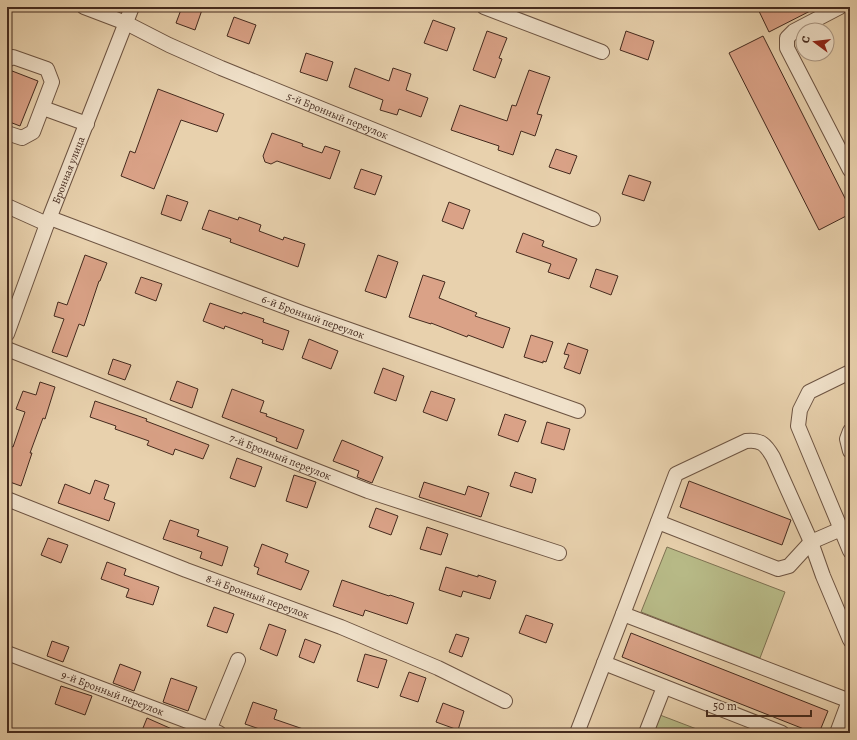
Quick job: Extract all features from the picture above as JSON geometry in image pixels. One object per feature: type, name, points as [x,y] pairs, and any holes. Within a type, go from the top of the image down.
[{"type":"street","name":"5-й Бронный переулок","points":[[84,7],[126,23],[169,45],[222,68],[593,218]]},
{"type":"street","name":"Бронная улица","points":[[7,334],[48,221],[132,7]]},
{"type":"street","points":[[484,7],[602,52]]},
{"type":"street","points":[[840,7],[794,31],[787,38],[787,48],[850,170]]},
{"type":"street","points":[[7,60],[13,57],[47,69],[52,82],[33,132],[22,138],[7,133]]},
{"type":"street","points":[[43,108],[86,124]]},
{"type":"street","name":"6-й Бронный переулок","points":[[7,206],[578,411]]},
{"type":"street","name":"7-й Бронный переулок","points":[[7,349],[368,491],[559,553]]},
{"type":"street","points":[[850,372],[809,392],[800,410],[798,426],[850,551]]},
{"type":"street","points":[[850,432],[847,440],[850,451]]},
{"type":"street","points":[[576,733],[676,474],[746,441],[755,440],[766,446],[773,458],[811,542],[823,576],[850,640]]},
{"type":"street","name":"8-й Бронный переулок","points":[[7,499],[186,570],[341,627],[438,668],[506,701]]},
{"type":"street","points":[[658,522],[778,568],[789,566],[811,542],[841,529]]},
{"type":"street","points":[[623,614],[849,701],[837,733]]},
{"type":"street","name":"9-й Бронный переулок","points":[[7,652],[212,732]]},
{"type":"street","points":[[212,732],[238,660]]},
{"type":"street","points":[[604,663],[782,733]]},
{"type":"street","points":[[646,733],[664,686]]},
{"type":"green space","points":[[667,547],[785,592],[760,658],[641,612]]},
{"type":"green space","points":[[660,715],[707,733],[653,733]]},
{"type":"building","points":[[182,7],[203,7],[195,30],[176,23]]},
{"type":"building","points":[[757,7],[818,7],[769,32]]},
{"type":"building","points":[[234,17],[256,25],[249,44],[227,36]]},
{"type":"building","points":[[433,20],[455,28],[447,51],[424,43]]},
{"type":"building","points":[[487,31],[507,38],[499,58],[502,59],[495,78],[473,70]]},
{"type":"building","points":[[626,31],[654,41],[648,60],[620,50]]},
{"type":"building","points":[[763,36],[850,208],[850,214],[819,230],[729,53]]},
{"type":"building","points":[[306,53],[333,62],[327,81],[300,72]]},
{"type":"building","points":[[355,68],[389,81],[393,68],[411,74],[406,90],[428,98],[421,117],[399,109],[397,115],[380,110],[383,100],[349,87]]},
{"type":"building","points":[[7,69],[38,81],[20,126],[7,121]]},
{"type":"building","points":[[529,70],[550,77],[537,114],[542,115],[535,136],[521,131],[513,155],[498,150],[499,146],[451,130],[460,105],[507,121],[512,105],[516,106]]},
{"type":"building","points":[[158,89],[224,114],[217,132],[181,120],[154,189],[121,176],[130,151],[135,153]]},
{"type":"building","points":[[272,133],[303,144],[302,146],[322,153],[325,146],[340,151],[330,179],[277,161],[271,164],[265,162],[263,156]]},
{"type":"building","points":[[556,149],[577,156],[570,174],[549,167]]},
{"type":"building","points":[[361,169],[382,176],[375,195],[354,188]]},
{"type":"building","points":[[629,175],[651,182],[644,201],[622,194]]},
{"type":"building","points":[[167,195],[188,202],[181,221],[161,214]]},
{"type":"building","points":[[449,202],[470,210],[463,229],[442,221]]},
{"type":"building","points":[[209,210],[238,220],[239,217],[261,225],[259,231],[283,240],[284,237],[305,244],[298,267],[230,242],[231,239],[202,229]]},
{"type":"building","points":[[523,233],[544,241],[542,246],[577,259],[569,279],[548,272],[551,264],[516,252]]},
{"type":"building","points":[[85,255],[107,263],[99,281],[84,326],[79,324],[67,357],[52,352],[64,319],[54,316],[58,302],[67,305]]},
{"type":"building","points":[[378,255],[398,262],[386,298],[365,291]]},
{"type":"building","points":[[596,269],[618,276],[611,295],[590,287]]},
{"type":"building","points":[[423,275],[445,282],[439,298],[477,313],[475,316],[510,328],[503,348],[468,335],[467,337],[431,323],[409,317]]},
{"type":"building","points":[[141,277],[162,284],[156,301],[135,293]]},
{"type":"building","points":[[210,303],[242,314],[243,312],[264,319],[263,322],[289,331],[283,350],[262,343],[263,340],[225,326],[224,329],[203,321]]},
{"type":"building","points":[[531,335],[553,342],[546,362],[543,361],[543,363],[524,357]]},
{"type":"building","points":[[309,339],[338,351],[331,369],[302,358]]},
{"type":"building","points":[[568,343],[588,350],[580,374],[564,368],[569,355],[564,354]]},
{"type":"building","points":[[113,359],[131,365],[125,380],[108,374]]},
{"type":"building","points":[[383,368],[404,376],[396,401],[374,393]]},
{"type":"building","points":[[177,381],[198,389],[192,408],[170,400]]},
{"type":"building","points":[[40,382],[55,387],[45,419],[43,418],[30,453],[32,453],[21,486],[7,481],[7,445],[13,447],[25,412],[16,409],[23,391],[36,395]]},
{"type":"building","points":[[232,389],[264,401],[260,412],[267,414],[266,416],[304,430],[297,449],[276,441],[277,438],[222,417]]},
{"type":"building","points":[[431,391],[455,399],[447,421],[423,412]]},
{"type":"building","points":[[95,401],[147,419],[146,421],[209,445],[203,459],[175,449],[173,455],[147,445],[149,441],[115,429],[116,426],[90,417]]},
{"type":"building","points":[[505,414],[526,421],[518,442],[498,435]]},
{"type":"building","points":[[547,422],[570,429],[564,450],[541,443]]},
{"type":"building","points":[[342,440],[383,457],[372,483],[357,477],[359,471],[333,461]]},
{"type":"building","points":[[237,458],[262,467],[255,487],[230,478]]},
{"type":"building","points":[[515,472],[536,479],[532,493],[510,486]]},
{"type":"building","points":[[294,475],[316,482],[307,508],[286,501]]},
{"type":"building","points":[[95,480],[109,485],[104,499],[115,503],[109,521],[58,503],[65,484],[90,494]]},
{"type":"building","points":[[689,481],[791,520],[782,545],[680,507]]},
{"type":"building","points":[[424,482],[465,495],[468,486],[489,493],[481,517],[419,497]]},
{"type":"building","points":[[376,508],[398,516],[391,535],[369,527]]},
{"type":"building","points":[[170,520],[199,530],[197,536],[228,547],[222,566],[200,558],[202,552],[163,539]]},
{"type":"building","points":[[427,527],[448,534],[441,555],[420,549]]},
{"type":"building","points":[[48,538],[68,545],[61,563],[41,555]]},
{"type":"building","points":[[262,544],[288,554],[285,562],[309,571],[301,590],[257,574],[259,568],[254,566]]},
{"type":"building","points":[[107,562],[126,569],[124,575],[159,587],[153,605],[126,597],[129,589],[101,579]]},
{"type":"building","points":[[446,567],[496,581],[490,599],[463,591],[461,597],[439,590]]},
{"type":"building","points":[[342,580],[414,603],[407,624],[365,610],[363,616],[333,606]]},
{"type":"building","points":[[214,607],[234,614],[227,633],[207,626]]},
{"type":"building","points":[[526,615],[553,624],[546,643],[519,633]]},
{"type":"building","points":[[269,624],[286,630],[277,656],[260,649]]},
{"type":"building","points":[[631,633],[828,711],[819,733],[814,733],[622,657]]},
{"type":"building","points":[[456,634],[469,638],[462,657],[449,652]]},
{"type":"building","points":[[305,639],[321,645],[314,663],[299,657]]},
{"type":"building","points":[[52,641],[69,647],[63,662],[47,656]]},
{"type":"building","points":[[365,654],[387,660],[378,688],[357,681]]},
{"type":"building","points":[[120,664],[141,672],[134,691],[113,683]]},
{"type":"building","points":[[409,672],[426,678],[418,702],[400,696]]},
{"type":"building","points":[[171,678],[197,687],[188,711],[163,702]]},
{"type":"building","points":[[61,686],[92,696],[85,715],[55,704]]},
{"type":"building","points":[[253,702],[277,710],[274,719],[309,731],[309,733],[271,733],[245,724]]},
{"type":"building","points":[[443,703],[464,711],[458,730],[436,722]]},
{"type":"building","points":[[147,718],[181,733],[141,733]]}]
